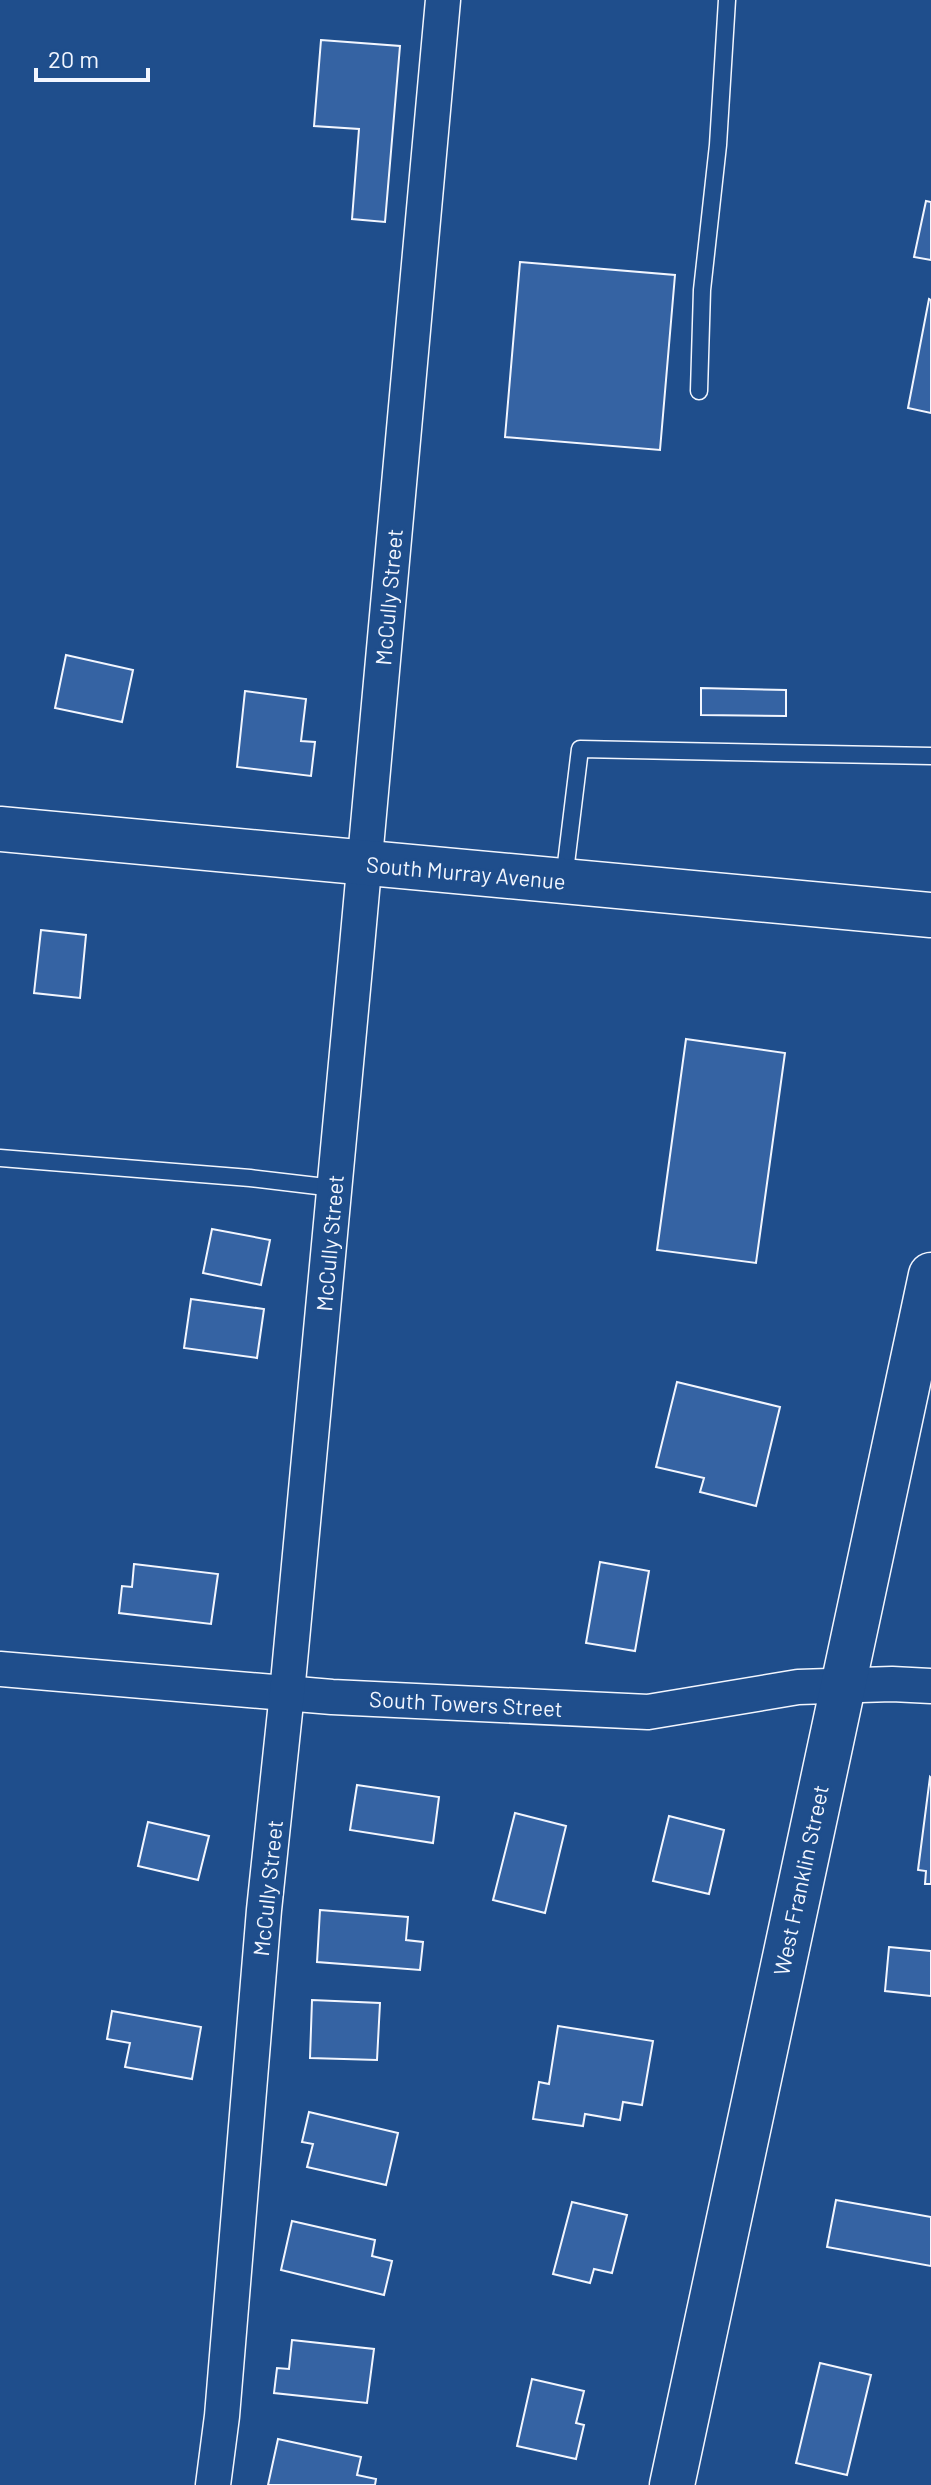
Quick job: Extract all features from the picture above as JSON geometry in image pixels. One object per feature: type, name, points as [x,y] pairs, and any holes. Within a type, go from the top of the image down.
[{"type":"street","name":"McCully Street","points":[[213,2485],[443,0]]},
{"type":"street","name":"South Murray Avenue","points":[[0,829],[931,915]]},
{"type":"street","name":"West Franklin Street","points":[[672,2485],[931,1275]]},
{"type":"street","name":"South Towers Street","points":[[0,1669],[287,1693],[648,1712],[798,1687],[931,1686]]},
{"type":"lane","points":[[699,391],[702,290],[718,145],[727,0]]},
{"type":"lane","points":[[564,881],[580,749],[931,756]]},
{"type":"lane","points":[[0,1158],[250,1178],[334,1188]]},
{"type":"building","points":[[321,40],[400,46],[385,222],[352,219],[359,129],[314,126]]},
{"type":"building","points":[[926,201],[931,202],[931,260],[914,257]]},
{"type":"building","points":[[520,262],[675,275],[660,450],[505,437]]},
{"type":"building","points":[[931,300],[931,413],[908,408]]},
{"type":"building","points":[[66,655],[133,670],[122,722],[55,708]]},
{"type":"building","points":[[701,688],[786,690],[786,716],[701,715]]},
{"type":"building","points":[[245,691],[306,699],[301,741],[315,742],[311,776],[237,767]]},
{"type":"building","points":[[41,930],[86,935],[80,998],[34,993]]},
{"type":"building","points":[[686,1039],[785,1053],[756,1263],[657,1250]]},
{"type":"building","points":[[212,1229],[270,1240],[261,1285],[203,1273]]},
{"type":"building","points":[[191,1299],[264,1309],[257,1358],[184,1348]]},
{"type":"building","points":[[677,1382],[780,1407],[756,1506],[700,1492],[704,1478],[656,1467]]},
{"type":"building","points":[[600,1562],[649,1571],[635,1651],[586,1643]]},
{"type":"building","points":[[134,1564],[218,1574],[211,1624],[119,1613],[122,1586],[132,1587]]},
{"type":"building","points":[[930,1777],[931,1884],[925,1884],[926,1871],[918,1870]]},
{"type":"building","points":[[357,1785],[439,1797],[433,1843],[350,1830]]},
{"type":"building","points":[[515,1813],[566,1826],[545,1913],[493,1900]]},
{"type":"building","points":[[669,1816],[724,1830],[709,1894],[653,1881]]},
{"type":"building","points":[[148,1822],[209,1836],[198,1880],[138,1866]]},
{"type":"building","points":[[320,1910],[408,1917],[406,1940],[423,1942],[420,1970],[317,1962]]},
{"type":"building","points":[[889,1947],[931,1951],[931,1996],[885,1991]]},
{"type":"building","points":[[312,2000],[380,2003],[377,2060],[310,2058]]},
{"type":"building","points":[[112,2011],[201,2027],[192,2079],[125,2067],[130,2043],[107,2039]]},
{"type":"building","points":[[558,2026],[653,2041],[642,2105],[623,2102],[620,2120],[585,2114],[583,2126],[533,2119],[539,2082],[549,2084]]},
{"type":"building","points":[[309,2112],[398,2133],[386,2185],[307,2167],[313,2144],[302,2142]]},
{"type":"building","points":[[836,2200],[931,2217],[931,2266],[827,2247]]},
{"type":"building","points":[[572,2202],[627,2215],[612,2273],[594,2269],[590,2283],[553,2274]]},
{"type":"building","points":[[292,2221],[375,2240],[372,2256],[392,2261],[384,2295],[281,2270]]},
{"type":"building","points":[[292,2340],[374,2349],[367,2403],[274,2393],[277,2368],[289,2369]]},
{"type":"building","points":[[820,2363],[871,2375],[847,2475],[796,2463]]},
{"type":"building","points":[[532,2379],[584,2391],[576,2423],[584,2425],[576,2459],[517,2446]]},
{"type":"building","points":[[278,2439],[361,2457],[357,2475],[376,2479],[375,2485],[268,2485]]}]
